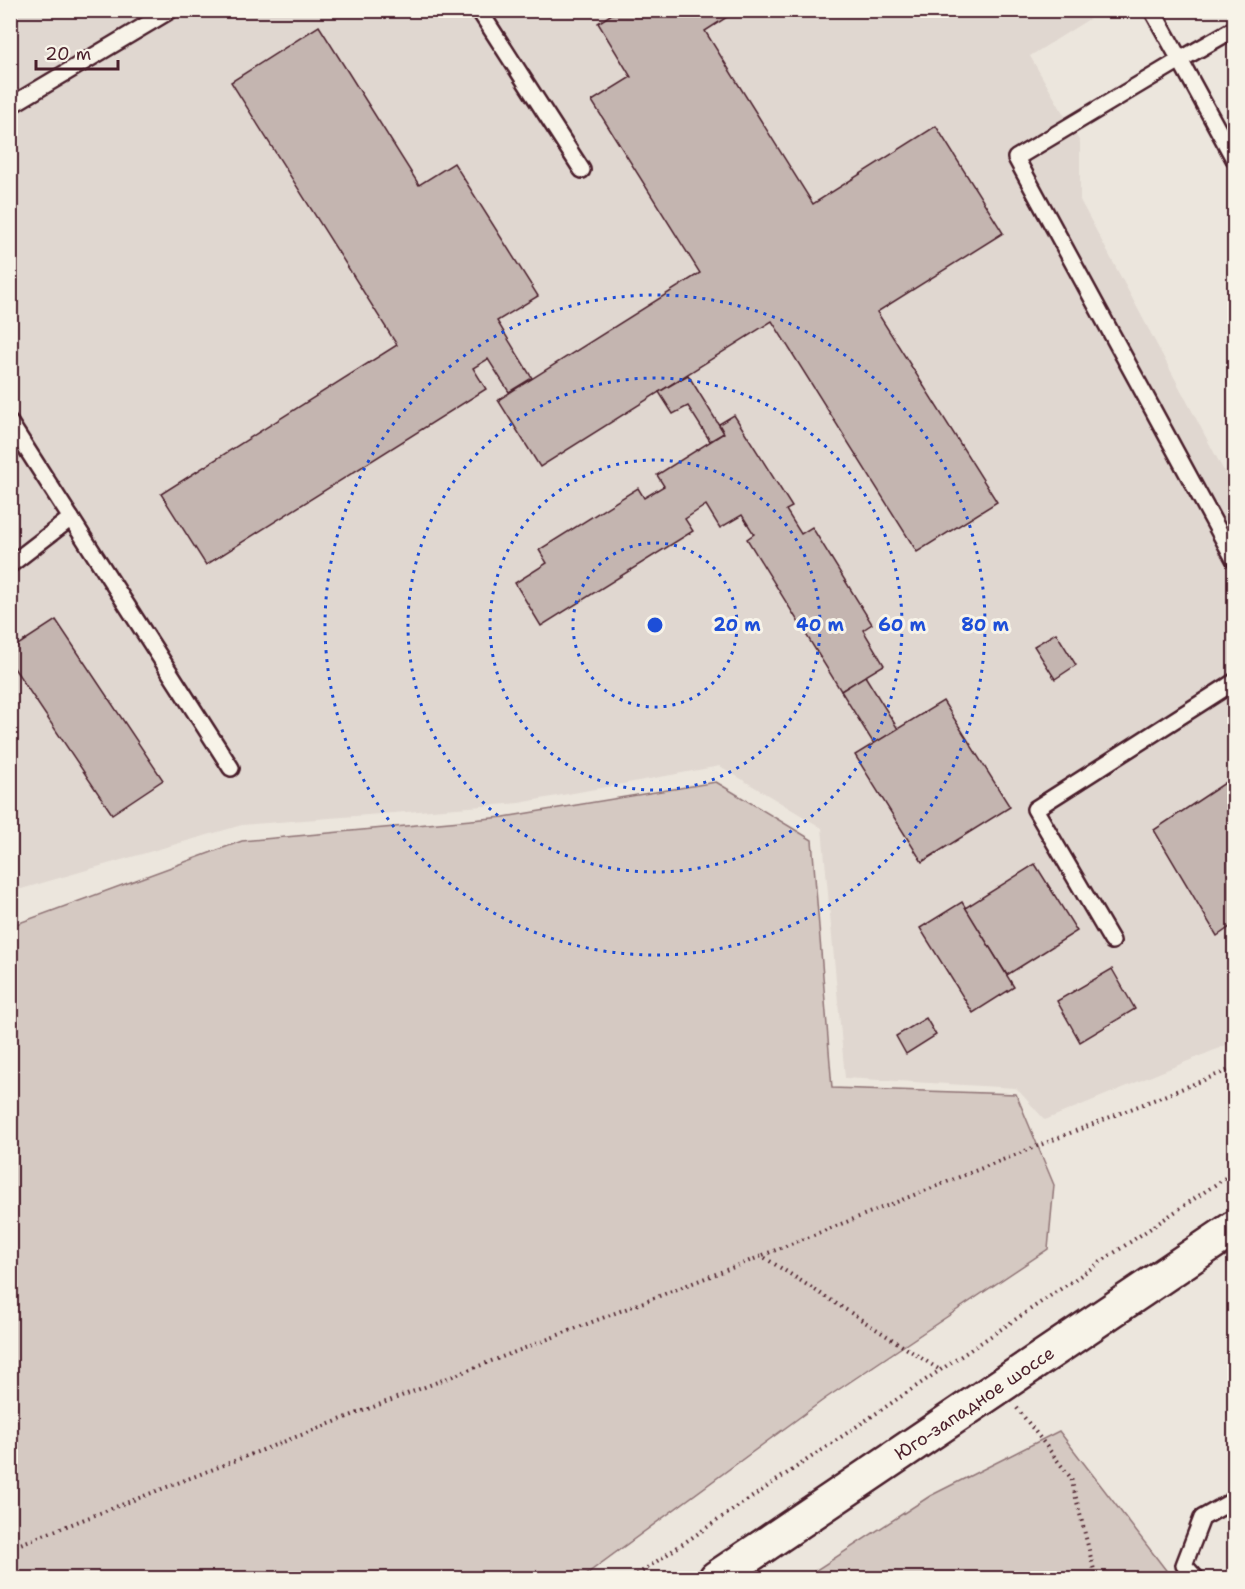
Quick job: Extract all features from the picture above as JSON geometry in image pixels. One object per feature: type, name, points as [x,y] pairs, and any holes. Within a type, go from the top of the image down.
[{"type":"main road","name":"Юго-западное шоссе","points":[[716,1578],[1234,1228]]},
{"type":"lane","points":[[10,106],[171,10]]},
{"type":"lane","points":[[479,10],[582,170]]},
{"type":"lane","points":[[1152,10],[1234,159]]},
{"type":"lane","points":[[1234,28],[1016,158],[1234,559]]},
{"type":"lane","points":[[10,423],[231,768]]},
{"type":"lane","points":[[10,565],[71,518]]},
{"type":"lane","points":[[1112,941],[1035,809],[1234,682]]},
{"type":"lane","points":[[1196,1578],[1184,1565],[1202,1518],[1234,1500]]},
{"type":"path","points":[[10,1548],[762,1256],[1234,1068]]},
{"type":"path","points":[[632,1578],[1234,1172]]},
{"type":"path","points":[[762,1256],[940,1370]]},
{"type":"path","points":[[1000,1386],[1071,1478],[1096,1578]]},
{"type":"shaded area","points":[[11,11],[1102,11],[1030,56],[1080,142],[1080,200],[1234,490],[1234,1042],[1045,1120],[1016,1088],[845,1078],[822,828],[720,766],[519,803],[242,825],[11,892]]},
{"type":"shaded area","points":[[716,782],[812,840],[832,1088],[1016,1094],[1054,1185],[1048,1249],[826,1398],[581,1578],[11,1578],[11,926],[242,841],[504,817]]},
{"type":"shaded area","points":[[1059,1431],[1172,1578],[804,1578],[930,1496]]},
{"type":"building","points":[[618,10],[738,10],[705,31],[813,204],[936,126],[1003,233],[877,312],[997,502],[917,552],[772,321],[540,467],[498,400],[700,273],[592,101],[631,77],[598,23]]},
{"type":"building","points":[[319,26],[419,185],[454,163],[538,296],[497,321],[532,378],[509,392],[488,359],[473,368],[486,389],[206,565],[161,494],[397,345],[231,82]]},
{"type":"building","points":[[688,375],[724,433],[710,441],[688,406],[673,414],[659,392]]},
{"type":"building","points":[[734,415],[792,507],[786,510],[801,534],[812,527],[872,624],[863,630],[884,665],[841,691],[747,539],[754,534],[742,515],[720,528],[706,505],[685,519],[693,531],[541,626],[515,583],[547,563],[539,550],[638,488],[644,498],[664,486],[657,475],[724,433],[719,424]]},
{"type":"building","points":[[56,620],[163,780],[112,814],[10,662],[10,650]]},
{"type":"building","points":[[1056,633],[1076,665],[1055,679],[1034,646]]},
{"type":"building","points":[[865,676],[898,729],[874,744],[841,691]]},
{"type":"building","points":[[943,701],[1010,807],[922,862],[855,755]]},
{"type":"building","points":[[1234,777],[1234,924],[1217,936],[1154,830]]},
{"type":"building","points":[[1035,864],[1077,931],[1007,975],[965,908]]},
{"type":"building","points":[[962,902],[1014,987],[973,1013],[920,928]]},
{"type":"building","points":[[1112,969],[1135,1009],[1080,1042],[1057,1001]]},
{"type":"building","points":[[926,1018],[936,1035],[906,1054],[896,1036]]}]
